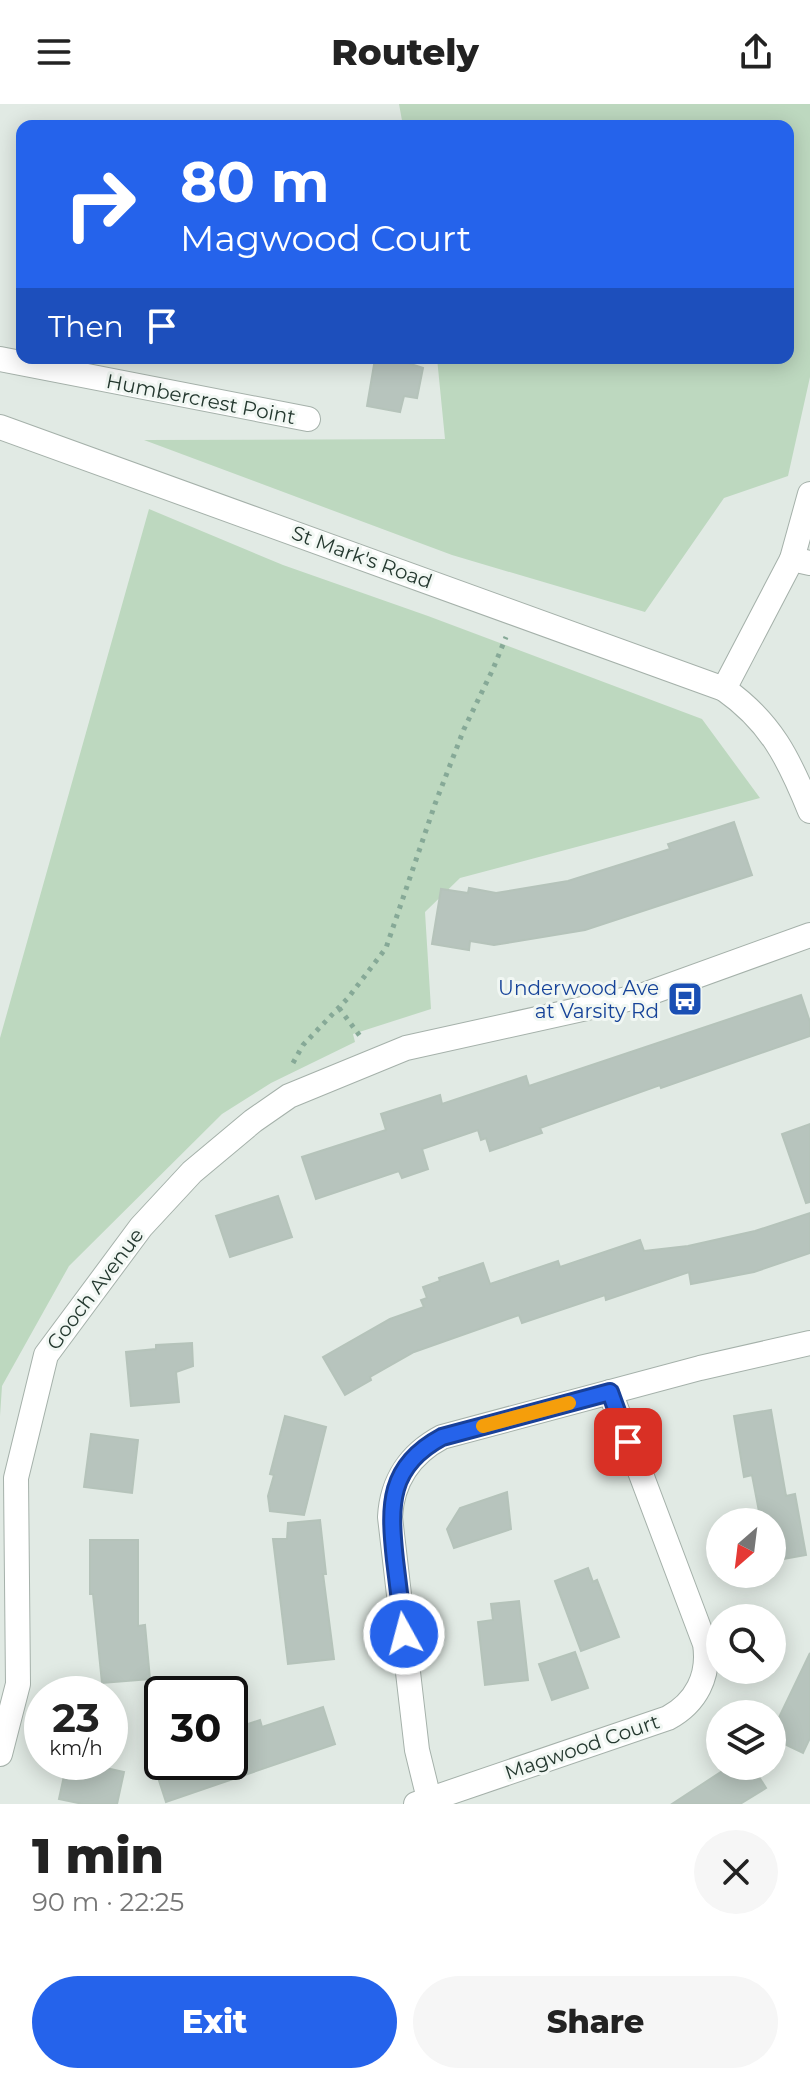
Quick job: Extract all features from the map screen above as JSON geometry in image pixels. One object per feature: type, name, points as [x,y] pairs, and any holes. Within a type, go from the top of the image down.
[{"type":"street","name":"Humbercrest Point","points":[[26,364],[308,419]]},
{"type":"street","name":"St Mark's Road","points":[[0,427],[724,689]]},
{"type":"street","points":[[810,494],[801,561],[724,689],[744,703],[769,731],[791,766],[810,811]]},
{"type":"street","name":"Gooch Avenue","points":[[0,1754],[18,1684],[16,1478],[46,1355],[141,1227],[192,1172],[253,1121],[289,1096],[406,1048],[641,996],[810,935]]},
{"type":"street","name":"Magwood Court","points":[[610,1392],[705,1644],[706,1662],[699,1688],[683,1709],[668,1718],[422,1802],[390,1517],[392,1497],[400,1478],[418,1453],[442,1437],[610,1392],[700,1368],[810,1343]]},
{"type":"path","points":[[288,1071],[303,1045],[339,1008],[386,948],[435,804],[464,729],[506,637]]},
{"type":"path","points":[[339,1008],[360,1036]]},
{"type":"green space","points":[[399,104],[810,104],[810,377],[788,476],[724,498],[645,612],[452,555],[144,440],[445,439],[438,364],[794,364],[794,120],[402,120]]},
{"type":"green space","points":[[149,509],[283,565],[702,719],[760,798],[460,878],[425,912],[431,1009],[353,1034],[355,1042],[271,1083],[222,1114],[69,1266],[2,1386],[0,1416],[0,1038]]},
{"type":"building","points":[[374,364],[411,364],[423,368],[417,398],[404,396],[400,412],[367,406]]},
{"type":"building","points":[[734,822],[752,875],[585,930],[494,945],[470,941],[469,950],[432,944],[441,889],[468,893],[469,888],[496,893],[568,881],[670,849],[668,844]]},
{"type":"building","points":[[801,995],[810,1022],[810,1036],[540,1128],[542,1133],[490,1151],[486,1138],[481,1140],[478,1130],[422,1149],[428,1169],[402,1178],[399,1171],[316,1199],[302,1157],[386,1130],[381,1114],[440,1095],[442,1104],[526,1076],[529,1086]]},
{"type":"building","points":[[810,1124],[810,1202],[806,1203],[782,1134]]},
{"type":"building","points":[[278,1196],[292,1237],[230,1257],[216,1216]]},
{"type":"building","points":[[810,1213],[810,1253],[754,1272],[691,1284],[689,1272],[606,1300],[605,1295],[522,1323],[519,1315],[414,1352],[345,1395],[323,1357],[390,1319],[424,1307],[421,1300],[427,1298],[423,1287],[440,1281],[439,1278],[483,1263],[490,1284],[558,1261],[560,1267],[640,1240],[644,1251],[688,1246],[755,1231]]},
{"type":"building","points":[[192,1343],[193,1366],[176,1372],[179,1402],[131,1406],[126,1352],[156,1349],[156,1345]]},
{"type":"building","points":[[771,1410],[786,1496],[795,1494],[806,1555],[786,1559],[786,1508],[758,1508],[752,1475],[744,1477],[734,1416]]},
{"type":"building","points":[[285,1416],[326,1427],[304,1515],[270,1511],[268,1496],[274,1475],[270,1474]]},
{"type":"building","points":[[91,1434],[138,1440],[132,1493],[84,1487]]},
{"type":"building","points":[[507,1492],[511,1529],[454,1548],[447,1529],[460,1508]]},
{"type":"building","points":[[320,1520],[326,1574],[323,1574],[334,1659],[288,1664],[273,1539],[287,1539],[288,1523]]},
{"type":"building","points":[[90,1540],[138,1540],[138,1626],[145,1625],[150,1676],[128,1681],[128,1676],[101,1676],[93,1594],[90,1594]]},
{"type":"building","points":[[588,1568],[593,1582],[597,1580],[619,1637],[581,1651],[555,1581]]},
{"type":"building","points":[[519,1601],[528,1680],[485,1685],[478,1622],[493,1620],[491,1604]]},
{"type":"building","points":[[575,1652],[588,1688],[552,1700],[539,1664]]},
{"type":"building","points":[[810,1653],[810,1738],[803,1753],[786,1745],[786,1703]]},
{"type":"building","points":[[323,1707],[335,1744],[248,1774],[248,1724],[260,1720],[262,1727]]},
{"type":"building","points":[[63,1780],[122,1780],[117,1804],[83,1804],[59,1799]]},
{"type":"building","points":[[159,1780],[230,1780],[166,1802]]},
{"type":"building","points":[[709,1780],[761,1780],[766,1788],[740,1804],[672,1804]]},
{"type":"slow traffic","points":[[483,1426],[569,1403]]},
{"type":"place","name":"Underwood Ave at Varsity Rd","points":[[685,999]]},
{"type":"route","points":[[404,1634],[390,1517],[392,1497],[410,1461],[425,1446],[442,1437],[610,1392],[628,1442]]}]
